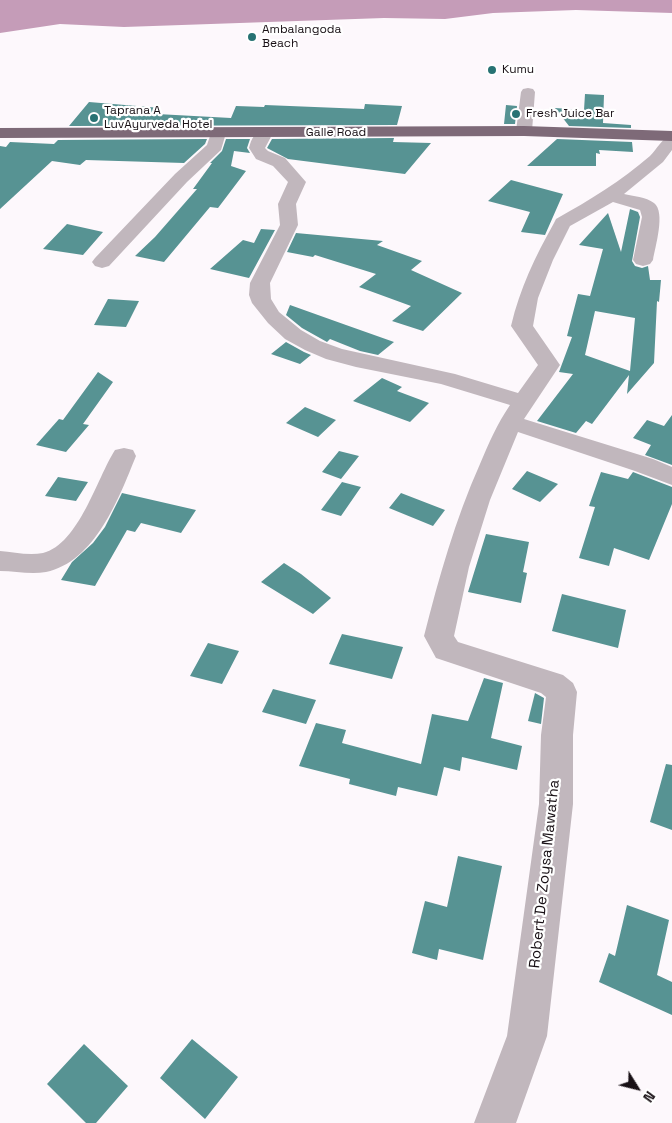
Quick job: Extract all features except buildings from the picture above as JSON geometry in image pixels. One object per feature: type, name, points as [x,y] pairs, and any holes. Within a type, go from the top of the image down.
[{"type":"highway","name":"Galle Road","points":[[0,133],[524,131],[672,138]]},
{"type":"street","points":[[524,131],[528,92]]},
{"type":"street","points":[[102,262],[181,178],[215,147],[218,133]]},
{"type":"street","points":[[265,133],[259,141],[257,148],[262,155],[279,162],[297,182],[287,206],[290,222],[280,248],[267,266],[259,290],[264,308],[282,326],[301,341],[364,363],[447,379],[517,412],[672,476]]},
{"type":"street","name":"Robert De Zoysa Mawatha","points":[[495,1123],[526,1036],[556,804],[557,735],[562,692],[552,684],[448,650],[439,636],[455,566],[473,510],[517,412],[549,365],[522,326],[528,298],[543,260],[563,222],[610,196],[656,158],[672,138]]},
{"type":"street","points":[[610,196],[640,203],[648,207],[651,217],[643,260]]},
{"type":"street","points":[[0,560],[27,563],[51,561],[72,548],[89,525],[114,480],[124,456]]},
{"type":"shaded area","points":[[0,0],[672,0],[672,13],[576,10],[493,13],[445,19],[384,18],[124,27],[60,24],[0,33]]},
{"type":"place","name":"Ambalangoda Beach","points":[[252,37]]},
{"type":"place","name":"Kumu","points":[[492,70]]},
{"type":"place","name":"Fresh Juice Bar","points":[[516,114]]},
{"type":"place","name":"Taprana A LuvAyurveda Hotel","points":[[94,118]]}]
